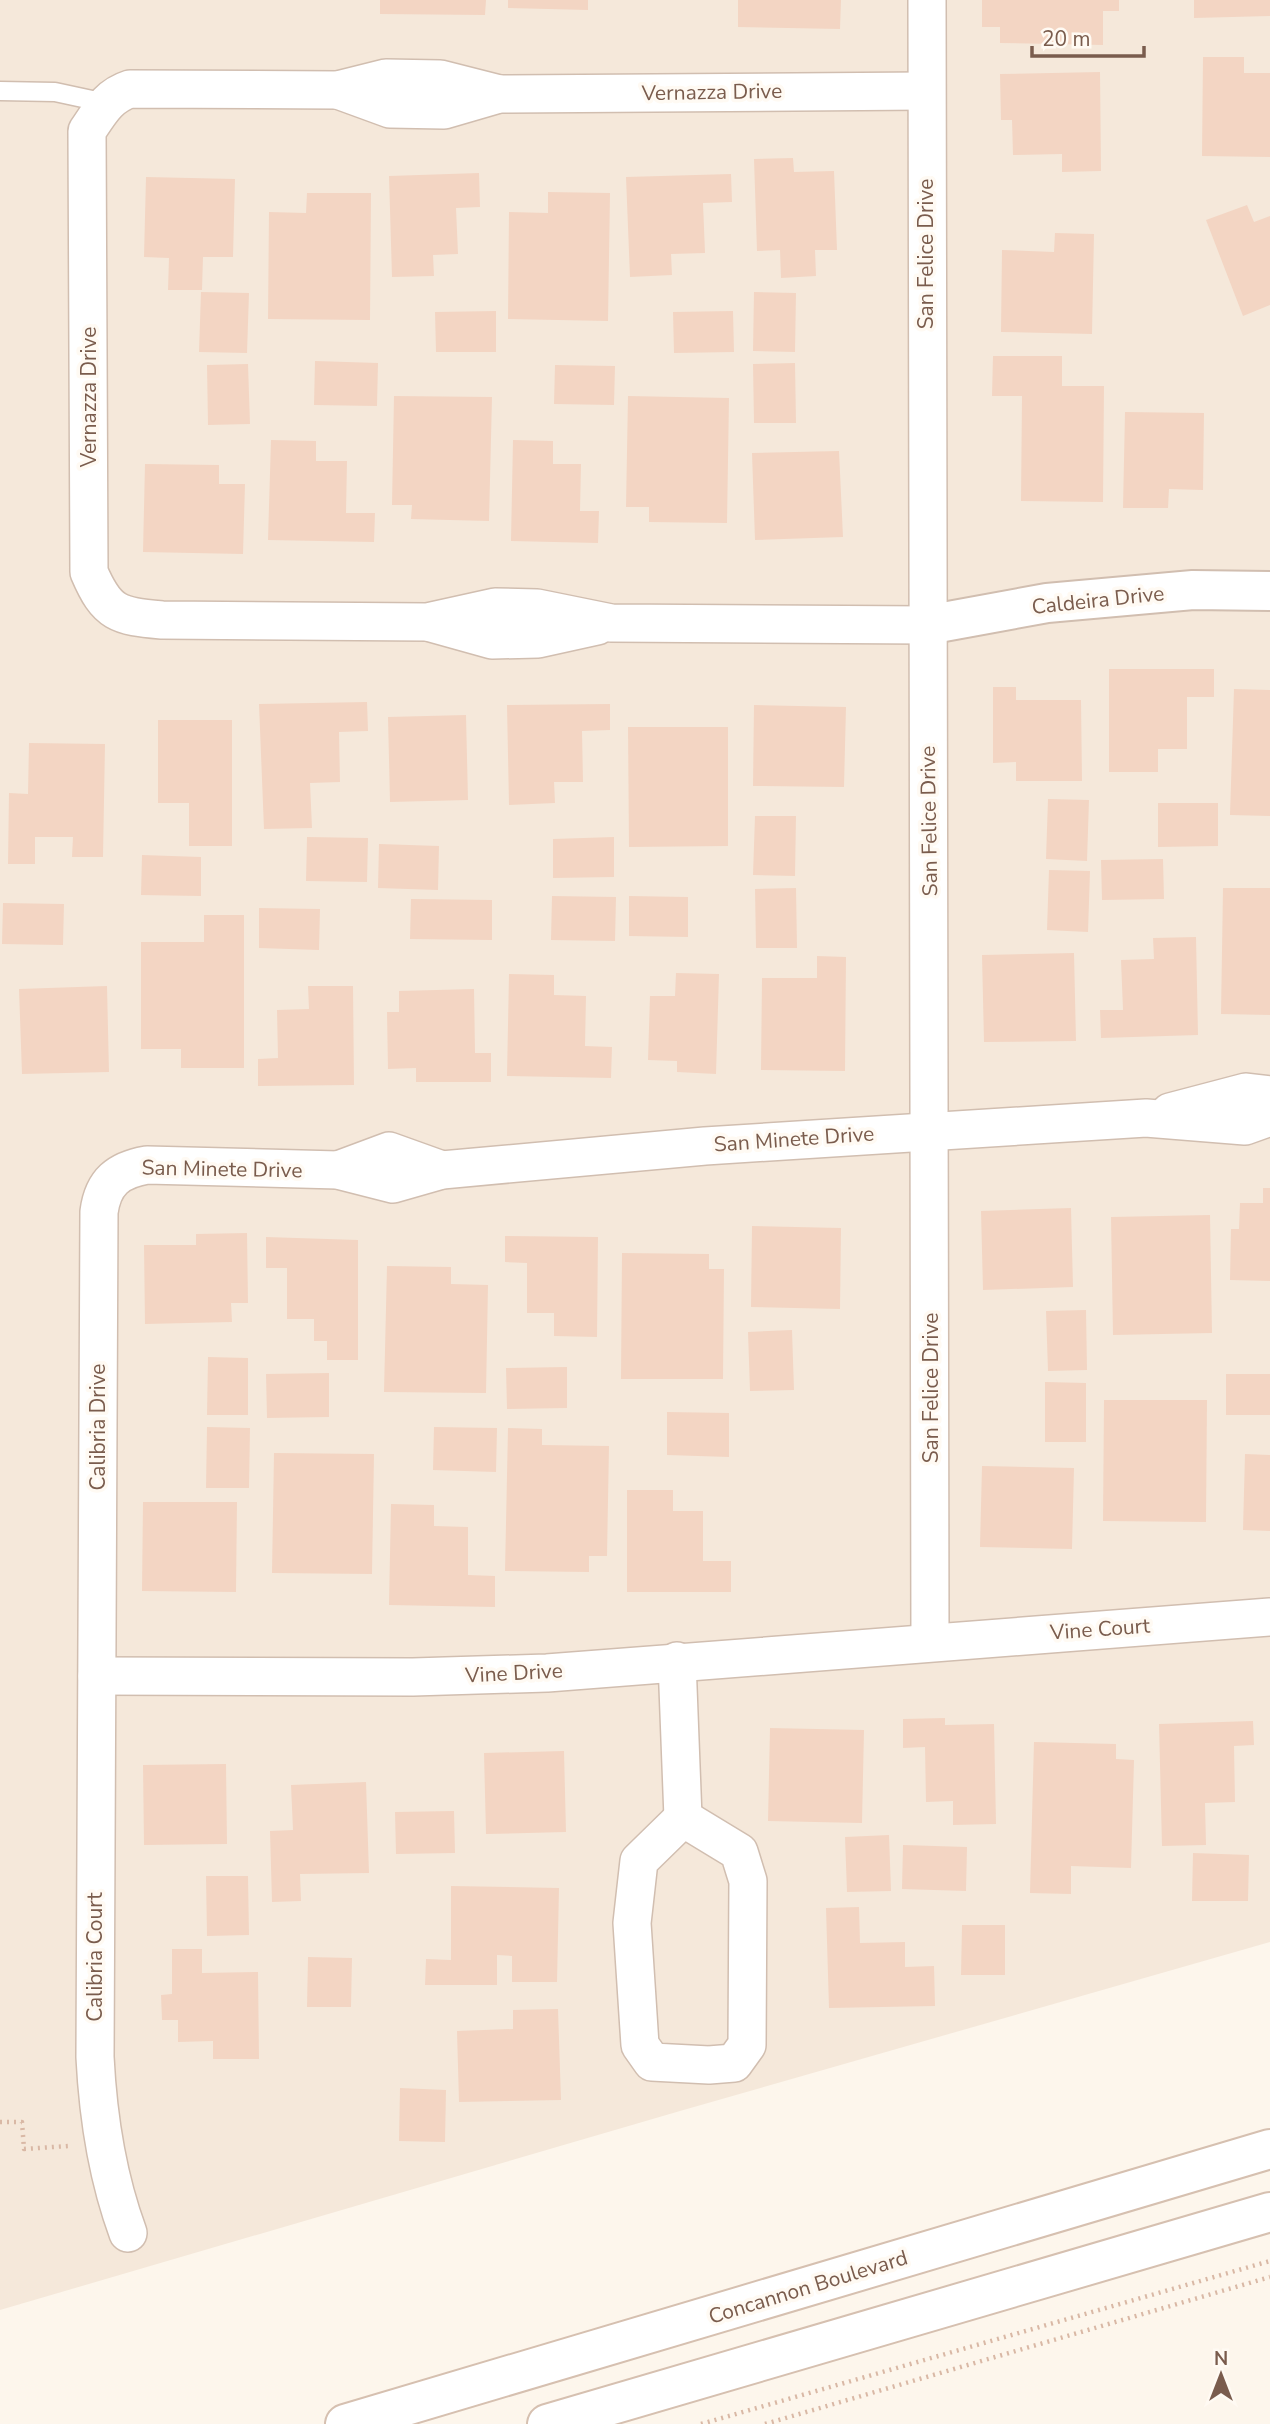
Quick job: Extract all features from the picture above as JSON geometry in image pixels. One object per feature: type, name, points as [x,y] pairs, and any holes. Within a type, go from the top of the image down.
[{"type":"main road","name":"Caldeira Drive","points":[[927,625],[1047,603],[1193,590],[1270,591]]},
{"type":"main road","name":"Concannon Boulevard","points":[[345,2424],[1270,2149]]},
{"type":"main road","points":[[547,2424],[1270,2212]]},
{"type":"street","name":"San Felice Drive","points":[[927,0],[930,1642]]},
{"type":"street","name":"Vernazza Drive","points":[[926,90],[499,94],[440,79],[386,78],[338,90],[130,89],[114,94],[87,131],[89,572],[97,590],[116,612],[126,617],[427,622],[492,640],[538,639],[611,623],[927,625]]},
{"type":"street","name":"San Minete Drive","points":[[1146,1118],[1246,1092],[1270,1096]]},
{"type":"street","name":"San Minete Drive","points":[[110,1180],[127,1168],[148,1165],[338,1170],[389,1151],[442,1170],[931,1129],[1146,1118],[1245,1126],[1270,1117]]},
{"type":"street","name":"Calibria Drive","points":[[97,1676],[99,1213],[101,1199],[110,1180]]},
{"type":"street","name":"Vine Court","points":[[930,1642],[1270,1617]]},
{"type":"street","name":"Vine Drive","points":[[97,1676],[413,1677],[547,1673],[930,1642]]},
{"type":"street","points":[[677,1661],[683,1818],[639,1861],[632,1923],[640,2045],[652,2062],[709,2065],[734,2063],[747,2045],[748,1881],[739,1852],[683,1818]]},
{"type":"street","name":"Calibria Court","points":[[97,1676],[96,2088],[114,2197],[128,2233]]},
{"type":"lane","points":[[0,91],[55,92],[106,103]]},
{"type":"path","points":[[0,2122],[22,2122],[24,2149]]},
{"type":"path","points":[[701,2424],[1270,2261]]},
{"type":"path","points":[[765,2424],[1270,2277]]},
{"type":"shaded area","points":[[0,0],[1270,0],[1270,1942],[0,2310]]},
{"type":"building","points":[[380,0],[486,0],[485,15],[380,14]]},
{"type":"building","points":[[508,0],[588,0],[588,10],[508,8]]},
{"type":"building","points":[[738,0],[841,0],[840,29],[738,27]]},
{"type":"building","points":[[982,0],[1119,0],[1119,11],[1103,11],[1103,45],[1000,43],[1000,27],[982,27]]},
{"type":"building","points":[[1194,0],[1270,0],[1270,16],[1194,18]]},
{"type":"building","points":[[1203,57],[1244,57],[1244,73],[1270,73],[1270,157],[1202,156]]},
{"type":"building","points":[[1100,72],[1101,171],[1062,172],[1062,154],[1013,155],[1012,120],[1001,120],[1000,74]]},
{"type":"building","points":[[793,158],[794,172],[834,171],[837,250],[815,250],[816,276],[781,278],[780,250],[757,251],[754,159]]},
{"type":"building","points":[[479,173],[480,207],[456,208],[458,254],[433,255],[434,276],[392,277],[389,176]]},
{"type":"building","points":[[731,174],[732,202],[703,203],[705,253],[671,254],[672,275],[630,277],[626,177]]},
{"type":"building","points":[[146,177],[235,179],[233,257],[203,257],[202,290],[168,290],[169,258],[144,257]]},
{"type":"building","points":[[548,192],[610,193],[608,321],[508,319],[509,212],[548,213]]},
{"type":"building","points":[[307,193],[371,193],[370,320],[268,319],[269,212],[306,213]]},
{"type":"building","points":[[1247,205],[1254,222],[1270,216],[1270,305],[1243,316],[1206,220]]},
{"type":"building","points":[[1055,233],[1094,234],[1092,334],[1001,332],[1002,250],[1054,252]]},
{"type":"building","points":[[201,292],[249,293],[247,353],[199,352]]},
{"type":"building","points":[[754,292],[796,293],[795,352],[753,351]]},
{"type":"building","points":[[496,311],[496,352],[436,352],[435,312]]},
{"type":"building","points":[[733,311],[734,352],[674,353],[673,312]]},
{"type":"building","points":[[993,356],[1062,356],[1062,386],[1104,386],[1103,502],[1021,501],[1022,396],[992,396]]},
{"type":"building","points":[[315,361],[378,363],[377,406],[314,405]]},
{"type":"building","points":[[795,363],[796,423],[754,423],[753,364]]},
{"type":"building","points":[[248,364],[250,424],[208,425],[207,365]]},
{"type":"building","points":[[555,365],[615,366],[614,405],[554,404]]},
{"type":"building","points":[[394,396],[492,397],[489,521],[411,519],[412,505],[392,505]]},
{"type":"building","points":[[628,396],[729,398],[727,523],[649,522],[649,507],[626,507]]},
{"type":"building","points":[[1125,412],[1204,413],[1203,490],[1169,489],[1168,508],[1123,508]]},
{"type":"building","points":[[271,440],[316,441],[316,461],[347,461],[346,513],[375,513],[374,542],[268,540]]},
{"type":"building","points":[[513,440],[553,441],[553,464],[581,464],[580,511],[599,511],[598,543],[511,541]]},
{"type":"building","points":[[839,451],[843,537],[755,540],[752,453]]},
{"type":"building","points":[[145,464],[219,465],[219,484],[245,484],[243,554],[143,552]]},
{"type":"building","points":[[1109,669],[1214,669],[1214,697],[1187,697],[1187,749],[1158,749],[1158,772],[1109,772]]},
{"type":"building","points":[[993,687],[1016,687],[1016,700],[1081,700],[1082,781],[1016,781],[1016,762],[993,763]]},
{"type":"building","points":[[1234,689],[1270,690],[1270,816],[1230,815]]},
{"type":"building","points":[[367,702],[368,731],[339,732],[340,782],[310,783],[312,828],[264,829],[259,704]]},
{"type":"building","points":[[610,704],[610,730],[582,731],[583,782],[554,782],[555,803],[509,805],[507,705]]},
{"type":"building","points":[[754,705],[846,707],[844,787],[753,786]]},
{"type":"building","points":[[466,715],[468,800],[390,802],[388,717]]},
{"type":"building","points":[[158,720],[232,720],[232,846],[189,846],[189,803],[158,803]]},
{"type":"building","points":[[628,727],[728,727],[728,846],[629,847]]},
{"type":"building","points":[[29,743],[105,744],[103,857],[72,857],[73,837],[35,837],[35,864],[8,864],[9,793],[28,794]]},
{"type":"building","points":[[1048,799],[1089,800],[1087,861],[1046,859]]},
{"type":"building","points":[[1158,803],[1218,803],[1218,846],[1158,847]]},
{"type":"building","points":[[755,816],[796,816],[795,876],[753,875]]},
{"type":"building","points":[[307,837],[368,838],[367,882],[306,881]]},
{"type":"building","points":[[614,837],[614,877],[553,878],[553,839]]},
{"type":"building","points":[[379,844],[439,846],[438,890],[378,888]]},
{"type":"building","points":[[142,855],[201,857],[201,896],[141,895]]},
{"type":"building","points":[[1163,859],[1164,899],[1102,900],[1101,860]]},
{"type":"building","points":[[1049,870],[1090,871],[1088,932],[1047,930]]},
{"type":"building","points":[[796,888],[797,948],[756,948],[755,889]]},
{"type":"building","points":[[1223,888],[1270,888],[1270,1015],[1221,1014]]},
{"type":"building","points":[[552,896],[616,897],[615,941],[551,940]]},
{"type":"building","points":[[629,896],[688,897],[688,937],[629,936]]},
{"type":"building","points":[[411,899],[492,900],[492,940],[410,939]]},
{"type":"building","points":[[3,903],[64,904],[63,945],[2,944]]},
{"type":"building","points":[[259,908],[320,909],[319,950],[259,948]]},
{"type":"building","points":[[204,915],[244,915],[244,1068],[181,1068],[181,1049],[141,1049],[141,942],[204,942]]},
{"type":"building","points":[[1196,937],[1198,1035],[1101,1038],[1100,1010],[1123,1010],[1121,960],[1154,959],[1153,938]]},
{"type":"building","points":[[1074,953],[1076,1041],[984,1042],[982,955]]},
{"type":"building","points":[[817,956],[846,957],[845,1071],[761,1070],[762,978],[817,978]]},
{"type":"building","points":[[676,973],[719,974],[716,1074],[677,1072],[677,1061],[648,1060],[650,996],[675,996]]},
{"type":"building","points":[[509,974],[554,975],[554,995],[586,996],[585,1046],[612,1047],[611,1078],[507,1076]]},
{"type":"building","points":[[107,986],[109,1072],[22,1074],[19,989]]},
{"type":"building","points":[[308,986],[353,986],[354,1085],[258,1086],[258,1059],[278,1058],[277,1010],[309,1009]]},
{"type":"building","points":[[474,989],[475,1053],[491,1053],[491,1082],[416,1082],[416,1068],[388,1069],[387,1012],[399,1012],[399,991]]},
{"type":"building","points":[[1263,1188],[1270,1188],[1270,1281],[1230,1280],[1231,1229],[1239,1229],[1240,1203],[1263,1203]]},
{"type":"building","points":[[1071,1208],[1073,1287],[983,1290],[981,1211]]},
{"type":"building","points":[[1210,1215],[1212,1333],[1113,1335],[1111,1217]]},
{"type":"building","points":[[752,1226],[841,1228],[840,1309],[751,1307]]},
{"type":"building","points":[[247,1233],[248,1303],[231,1303],[232,1322],[145,1324],[144,1245],[196,1245],[196,1234]]},
{"type":"building","points":[[505,1236],[598,1237],[597,1337],[554,1336],[554,1313],[527,1313],[527,1263],[505,1262]]},
{"type":"building","points":[[266,1237],[358,1240],[358,1360],[327,1360],[327,1341],[314,1341],[314,1319],[287,1319],[287,1268],[266,1268]]},
{"type":"building","points":[[622,1253],[709,1254],[709,1269],[724,1269],[723,1379],[621,1379]]},
{"type":"building","points":[[387,1266],[451,1267],[451,1284],[488,1285],[486,1393],[384,1392]]},
{"type":"building","points":[[1086,1310],[1087,1370],[1048,1371],[1046,1311]]},
{"type":"building","points":[[792,1330],[794,1390],[750,1391],[748,1332]]},
{"type":"building","points":[[208,1357],[248,1358],[248,1415],[207,1415]]},
{"type":"building","points":[[567,1367],[567,1408],[507,1409],[506,1368]]},
{"type":"building","points":[[329,1373],[329,1417],[267,1418],[266,1374]]},
{"type":"building","points":[[1226,1374],[1270,1374],[1270,1415],[1226,1415]]},
{"type":"building","points":[[1045,1382],[1086,1383],[1086,1442],[1045,1442]]},
{"type":"building","points":[[1104,1400],[1207,1400],[1206,1522],[1103,1521]]},
{"type":"building","points":[[667,1412],[729,1413],[729,1457],[667,1455]]},
{"type":"building","points":[[207,1427],[250,1428],[249,1488],[206,1488]]},
{"type":"building","points":[[434,1427],[497,1428],[496,1472],[433,1470]]},
{"type":"building","points":[[508,1428],[542,1429],[542,1445],[609,1446],[607,1556],[589,1556],[589,1572],[505,1571]]},
{"type":"building","points":[[274,1453],[374,1454],[372,1574],[272,1573]]},
{"type":"building","points":[[1245,1454],[1270,1455],[1270,1531],[1243,1530]]},
{"type":"building","points":[[982,1466],[1074,1468],[1072,1549],[980,1547]]},
{"type":"building","points":[[627,1490],[673,1490],[673,1511],[703,1511],[703,1561],[731,1561],[731,1592],[627,1592]]},
{"type":"building","points":[[143,1502],[237,1502],[236,1592],[142,1591]]},
{"type":"building","points":[[391,1504],[434,1505],[434,1526],[468,1527],[468,1575],[495,1576],[495,1607],[389,1605]]},
{"type":"building","points":[[945,1718],[945,1725],[994,1724],[996,1824],[953,1825],[953,1801],[926,1802],[925,1747],[903,1748],[903,1719]]},
{"type":"building","points":[[1253,1721],[1254,1745],[1234,1746],[1235,1802],[1205,1803],[1206,1845],[1162,1846],[1159,1724]]},
{"type":"building","points":[[770,1728],[864,1730],[862,1823],[768,1821]]},
{"type":"building","points":[[1034,1742],[1116,1744],[1116,1759],[1134,1760],[1131,1868],[1071,1866],[1071,1894],[1030,1893]]},
{"type":"building","points":[[564,1751],[566,1832],[486,1834],[484,1753]]},
{"type":"building","points":[[226,1764],[227,1844],[144,1845],[143,1765]]},
{"type":"building","points":[[366,1782],[369,1873],[300,1874],[301,1901],[272,1902],[270,1831],[293,1830],[291,1785]]},
{"type":"building","points":[[454,1811],[455,1853],[396,1854],[395,1812]]},
{"type":"building","points":[[889,1835],[891,1891],[847,1892],[845,1837]]},
{"type":"building","points":[[903,1845],[967,1847],[966,1891],[902,1889]]},
{"type":"building","points":[[1193,1853],[1249,1855],[1248,1901],[1192,1901]]},
{"type":"building","points":[[206,1876],[248,1876],[249,1935],[207,1936]]},
{"type":"building","points":[[451,1886],[559,1888],[557,1982],[512,1982],[512,1956],[497,1955],[497,1985],[425,1985],[426,1959],[451,1960]]},
{"type":"building","points":[[859,1907],[860,1943],[905,1942],[905,1967],[934,1966],[935,2006],[829,2008],[826,1908]]},
{"type":"building","points":[[962,1925],[1005,1925],[1005,1975],[961,1975]]},
{"type":"building","points":[[172,1949],[202,1949],[202,1973],[258,1972],[259,2059],[213,2059],[213,2041],[178,2042],[178,2020],[162,2020],[161,1995],[172,1994]]},
{"type":"building","points":[[308,1957],[352,1958],[351,2007],[307,2007]]},
{"type":"building","points":[[558,2009],[561,2100],[459,2102],[457,2031],[513,2029],[513,2010]]},
{"type":"building","points":[[400,2088],[446,2090],[445,2142],[399,2141]]}]
